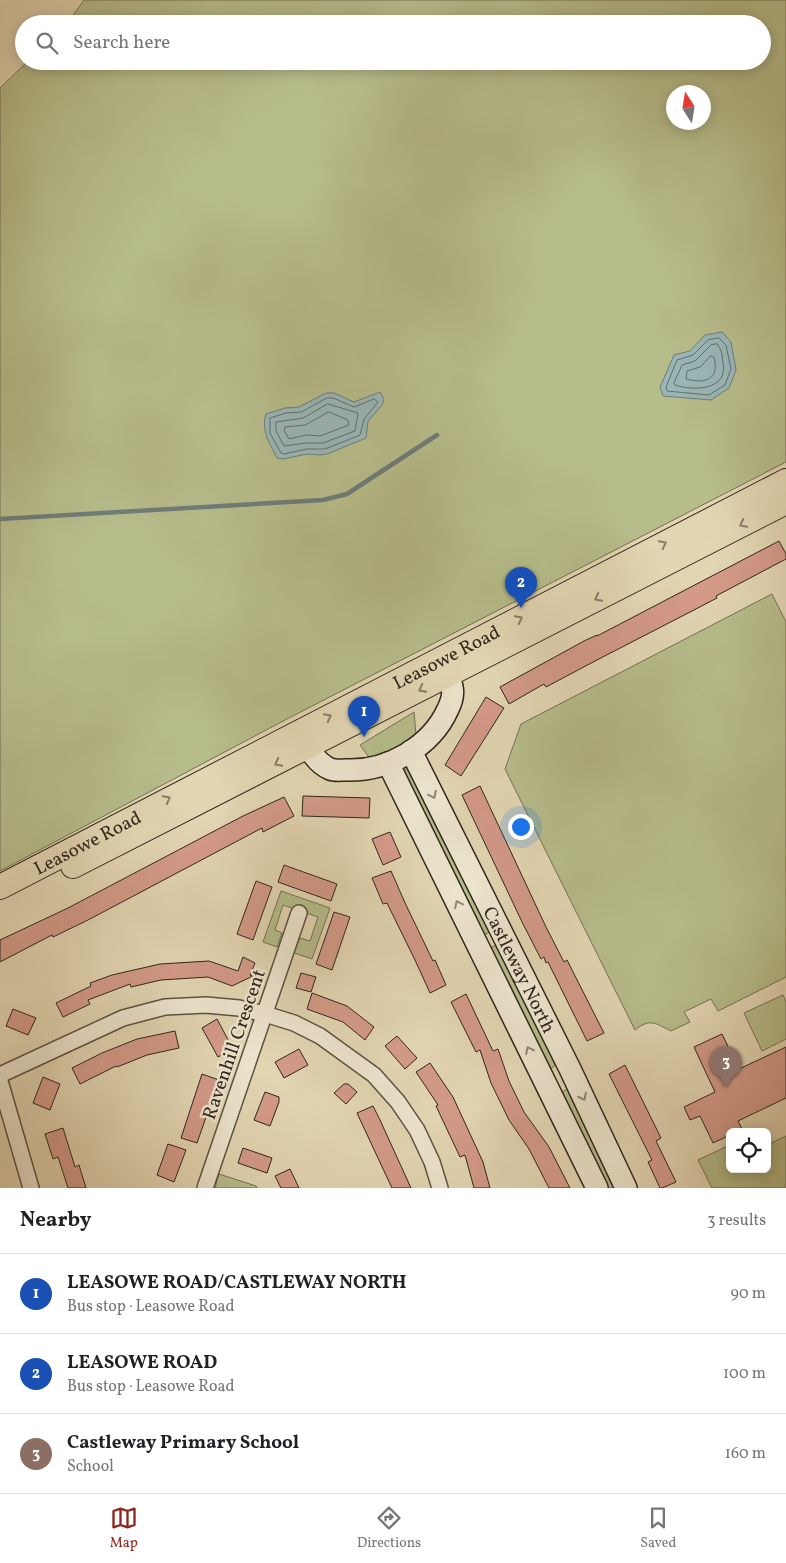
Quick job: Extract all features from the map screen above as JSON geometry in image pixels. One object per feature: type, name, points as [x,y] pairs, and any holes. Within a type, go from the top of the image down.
[{"type":"main road","name":"Leasowe Road","points":[[443,668],[786,481]]},
{"type":"main road","name":"Leasowe Road","points":[[0,887],[304,739],[443,668],[786,502]]},
{"type":"main road","name":"Leasowe Road","points":[[0,903],[304,739]]},
{"type":"street","name":"Leasowe Road","points":[[304,739],[316,759],[331,770],[352,770],[388,763],[412,751],[442,722],[451,701],[452,687],[443,668]]},
{"type":"street","name":"Castleway North","points":[[412,751],[570,1069],[626,1188]]},
{"type":"street","name":"Castleway North","points":[[388,763],[597,1188]]},
{"type":"street","name":"Ravenhill Crescent","points":[[206,1188],[300,913]]},
{"type":"street","points":[[479,947],[503,935]]},
{"type":"street","points":[[0,1075],[123,1018],[165,1008],[206,1005],[238,1008],[265,1014],[294,1023],[320,1036],[374,1074],[398,1102],[417,1130],[432,1162],[440,1188]]},
{"type":"street","points":[[544,1082],[570,1069]]},
{"type":"street","points":[[0,1081],[31,1188]]},
{"type":"green space","points":[[84,0],[786,0],[786,462],[287,719],[0,871],[0,88],[19,70],[771,70],[771,15],[73,15]]},
{"type":"green space","points":[[772,594],[786,622],[786,977],[718,1011],[711,999],[684,1012],[690,1022],[671,1031],[653,1023],[645,1024],[635,1030],[505,769],[521,724]]},
{"type":"green space","points":[[414,712],[416,735],[387,753],[369,757],[360,745]]},
{"type":"green space","points":[[410,769],[492,927],[488,933],[483,935],[402,777],[405,770]]},
{"type":"green space","points":[[281,891],[330,908],[312,959],[294,953],[300,938],[310,941],[318,917],[283,905],[275,930],[282,933],[277,947],[263,942]]},
{"type":"green space","points":[[496,945],[502,949],[559,1063],[550,1069],[490,948]]},
{"type":"green space","points":[[783,995],[786,1002],[786,1039],[762,1051],[744,1013]]},
{"type":"green space","points":[[567,1089],[571,1091],[618,1188],[603,1188],[558,1095]]},
{"type":"green space","points":[[786,1136],[786,1188],[712,1188],[698,1160],[726,1147],[726,1173],[771,1173],[771,1143]]},
{"type":"green space","points":[[219,1174],[256,1186],[257,1188],[215,1188]]},
{"type":"water","points":[[722,332],[731,342],[736,370],[729,388],[711,400],[663,396],[660,387],[674,355],[690,351],[705,335]]},
{"type":"water","points":[[380,392],[384,399],[382,405],[368,421],[366,438],[327,454],[307,454],[283,459],[277,458],[265,432],[266,414],[285,408],[299,407],[326,393],[334,393],[354,402]]},
{"type":"building","points":[[779,541],[786,554],[786,559],[716,596],[717,598],[546,687],[544,684],[509,704],[500,687],[584,641]]},
{"type":"building","points":[[486,697],[504,708],[461,776],[445,765]]},
{"type":"building","points":[[480,786],[546,927],[564,962],[567,960],[604,1033],[587,1041],[548,962],[546,963],[544,957],[541,959],[523,924],[462,795]]},
{"type":"building","points":[[303,796],[370,798],[369,818],[302,816]]},
{"type":"building","points":[[284,797],[294,816],[263,832],[262,828],[88,920],[53,937],[52,935],[0,962],[0,940],[68,908],[243,816]]},
{"type":"building","points":[[390,832],[401,857],[383,865],[372,839]]},
{"type":"building","points":[[284,865],[337,884],[331,901],[278,882]]},
{"type":"building","points":[[391,871],[446,985],[430,993],[387,903],[383,904],[372,878]]},
{"type":"building","points":[[256,881],[272,887],[253,940],[237,934]]},
{"type":"building","points":[[334,912],[350,917],[332,970],[316,964]]},
{"type":"building","points":[[243,957],[255,963],[250,975],[253,976],[232,986],[208,977],[161,980],[131,987],[130,984],[88,1000],[90,1004],[63,1017],[56,1003],[91,986],[90,983],[112,975],[160,964],[209,961],[238,971]]},
{"type":"building","points":[[301,973],[316,977],[311,992],[296,988]]},
{"type":"building","points":[[312,993],[347,1006],[374,1027],[365,1040],[343,1022],[307,1009]]},
{"type":"building","points":[[466,994],[493,1051],[498,1049],[509,1081],[524,1112],[549,1147],[570,1188],[549,1188],[529,1149],[509,1120],[491,1083],[480,1050],[476,1052],[451,1002]]},
{"type":"building","points":[[13,1009],[36,1018],[28,1035],[6,1026]]},
{"type":"building","points":[[217,1019],[233,1049],[218,1057],[202,1028]]},
{"type":"building","points":[[175,1031],[179,1048],[147,1055],[116,1066],[80,1084],[72,1068],[137,1039]]},
{"type":"building","points":[[722,1034],[739,1069],[786,1047],[786,1098],[738,1121],[742,1128],[726,1128],[726,1137],[713,1143],[700,1116],[690,1120],[684,1107],[715,1092],[694,1047]]},
{"type":"building","points":[[397,1036],[417,1058],[405,1069],[385,1046]]},
{"type":"building","points":[[299,1049],[308,1065],[284,1078],[275,1062]]},
{"type":"building","points":[[430,1063],[453,1097],[483,1162],[490,1188],[474,1188],[465,1155],[460,1157],[436,1106],[438,1105],[416,1072]]},
{"type":"building","points":[[625,1065],[661,1138],[656,1141],[676,1182],[662,1188],[660,1188],[648,1162],[652,1160],[609,1074]]},
{"type":"building","points":[[202,1074],[219,1080],[197,1143],[181,1138]]},
{"type":"building","points":[[43,1077],[60,1084],[50,1110],[33,1103]]},
{"type":"building","points":[[344,1084],[348,1084],[357,1092],[346,1104],[334,1093]]},
{"type":"building","points":[[265,1092],[279,1097],[270,1126],[254,1120]]},
{"type":"building","points":[[373,1106],[411,1188],[392,1188],[357,1113]]},
{"type":"building","points":[[63,1128],[75,1167],[79,1165],[86,1188],[68,1188],[58,1157],[53,1159],[45,1134]]},
{"type":"building","points":[[168,1144],[186,1150],[174,1182],[157,1175]]},
{"type":"building","points":[[243,1148],[272,1158],[267,1173],[238,1163]]},
{"type":"building","points":[[290,1169],[299,1188],[281,1188],[275,1176]]},
{"type":"waterway","points":[[0,519],[323,500],[347,494],[437,435]]},
{"type":"place","name":"LEASOWE ROAD","points":[[521,608]]},
{"type":"place","name":"LEASOWE ROAD/CASTLEWAY NORTH","points":[[364,737]]},
{"type":"place","name":"Castleway Primary School","points":[[726,1087]]}]
